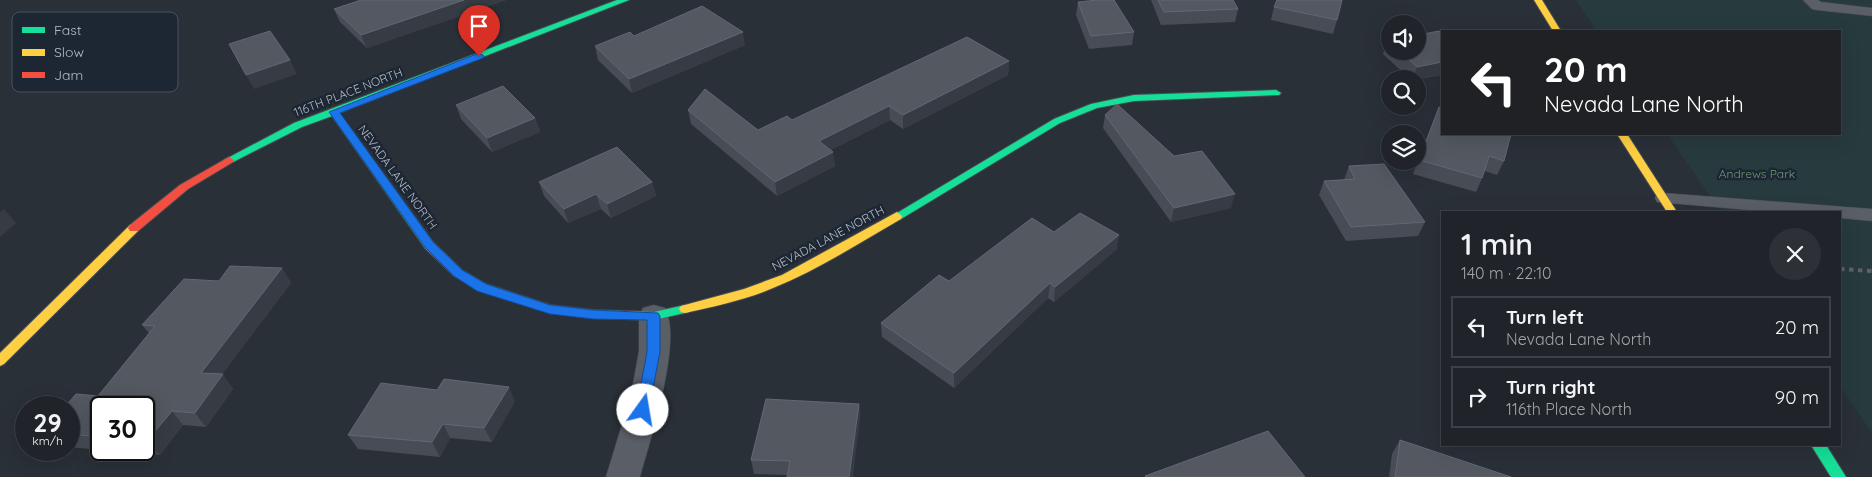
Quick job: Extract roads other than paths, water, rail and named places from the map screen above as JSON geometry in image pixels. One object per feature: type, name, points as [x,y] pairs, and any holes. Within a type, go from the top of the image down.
[{"type":"street","name":"116TH PLACE NORTH","points":[[0,361],[134,228],[184,187],[243,151],[298,125],[625,0]]},
{"type":"street","points":[[1538,0],[1556,30]]},
{"type":"street","name":"NEVADA LANE NORTH","points":[[334,112],[429,245],[458,273],[482,288],[550,309],[593,314],[654,316],[726,299],[769,285],[809,266],[882,226],[1056,122],[1094,106],[1134,98],[1276,93]]},
{"type":"street","points":[[1623,135],[1668,205]]},
{"type":"street","points":[[623,477],[647,395],[654,352],[654,316]]},
{"type":"street","points":[[1819,446],[1839,477]]},
{"type":"lane","points":[[1810,0],[1817,6],[1872,12]]},
{"type":"lane","points":[[1668,205],[1790,211]]},
{"type":"lane","points":[[1841,213],[1872,215]]},
{"type":"park label","name":"Andrews Park","points":[[1757,173]]}]
